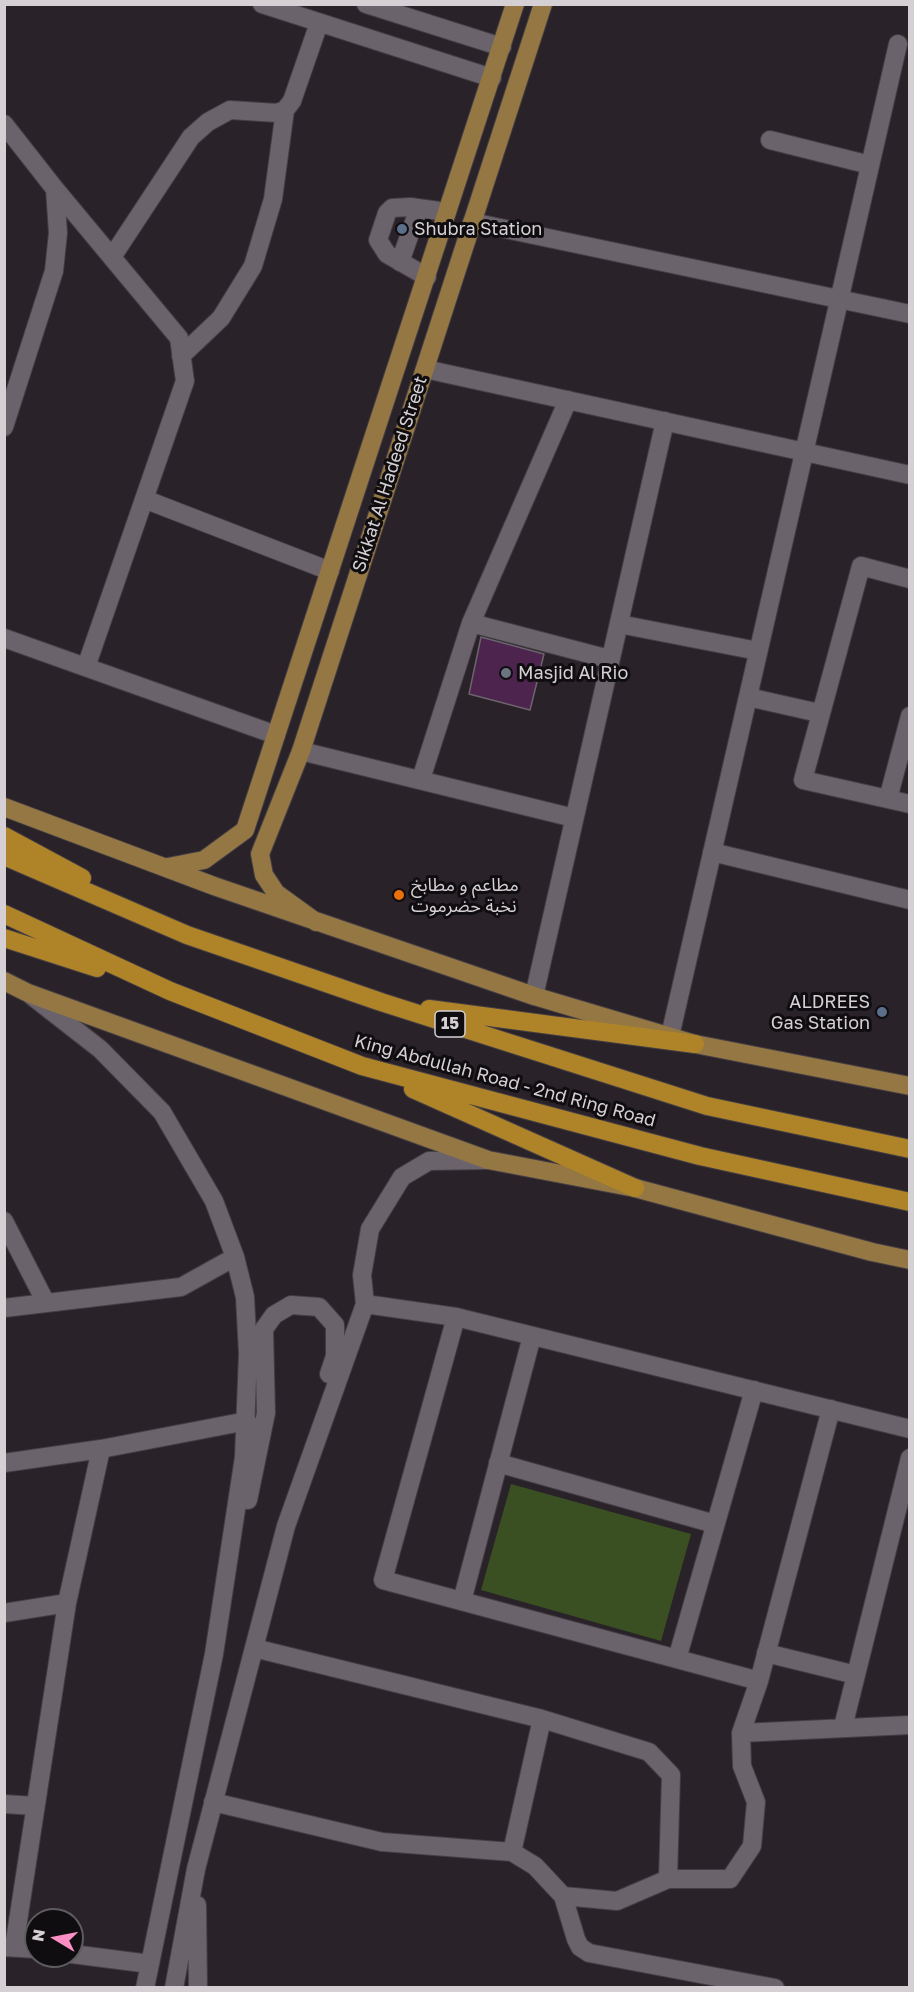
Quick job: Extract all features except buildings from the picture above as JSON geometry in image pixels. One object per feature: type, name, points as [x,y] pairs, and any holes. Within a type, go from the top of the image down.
[{"type":"highway","points":[[4,836],[187,935]]},
{"type":"highway","name":"King Abdullah Road - 2nd Ring Road","points":[[4,856],[187,935],[381,1002],[707,1106],[909,1149]]},
{"type":"highway","name":"King Abdullah Road - 2nd Ring Road","points":[[4,914],[170,992],[362,1066],[700,1156],[909,1202]]},
{"type":"highway","points":[[4,938],[170,992]]},
{"type":"highway","points":[[381,1002],[695,1044]]},
{"type":"highway","points":[[362,1066],[635,1188]]},
{"type":"main road","name":"Sikkat Al Hadeed Street","points":[[245,830],[515,4]]},
{"type":"main road","name":"Sikkat Al Hadeed Street","points":[[316,922],[276,893],[264,875],[260,854],[301,751],[543,4]]},
{"type":"main road","points":[[4,807],[316,922],[534,996],[695,1044],[909,1086]]},
{"type":"main road","points":[[168,867],[204,860],[245,830],[266,836]]},
{"type":"main road","points":[[4,981],[28,993],[488,1160],[635,1188],[909,1260]]},
{"type":"street","points":[[262,4],[492,78]]},
{"type":"street","points":[[366,4],[502,47]]},
{"type":"street","points":[[181,356],[220,318],[253,266],[273,199],[285,110],[292,101],[319,23]]},
{"type":"street","points":[[670,1036],[898,44]]},
{"type":"street","points":[[112,258],[191,137],[208,122],[230,110],[277,113],[285,110]]},
{"type":"street","points":[[4,124],[179,338],[185,381],[86,667]]},
{"type":"street","points":[[770,140],[870,165]]},
{"type":"street","points":[[4,427],[54,271],[58,233],[55,189]]},
{"type":"street","points":[[427,277],[381,249],[378,240],[387,213],[392,208],[419,208],[447,212]]},
{"type":"street","points":[[400,262],[419,208]]},
{"type":"street","points":[[472,222],[909,314]]},
{"type":"street","points":[[425,369],[909,475]]},
{"type":"street","points":[[421,779],[471,623],[568,400]]},
{"type":"street","points":[[534,996],[665,421]]},
{"type":"street","points":[[144,499],[330,572]]},
{"type":"street","points":[[909,579],[861,566],[819,713],[803,780],[909,804]]},
{"type":"street","points":[[471,623],[609,659]]},
{"type":"street","points":[[619,624],[758,651]]},
{"type":"street","points":[[4,638],[276,735]]},
{"type":"street","points":[[748,697],[819,713]]},
{"type":"street","points":[[888,799],[909,716]]},
{"type":"street","points":[[301,751],[574,818]]},
{"type":"street","points":[[712,852],[909,900]]},
{"type":"street","points":[[28,993],[100,1049],[162,1112],[214,1201],[235,1257],[245,1297],[247,1422],[244,1457],[214,1654],[145,1988]]},
{"type":"street","points":[[286,1526],[365,1305],[362,1275],[370,1229],[402,1177],[429,1161],[488,1160]]},
{"type":"street","points":[[4,1221],[45,1301]]},
{"type":"street","points":[[4,1308],[45,1301],[181,1287],[235,1257]]},
{"type":"street","points":[[174,1988],[196,1869],[286,1526],[334,1356],[335,1325],[319,1307],[291,1305],[274,1315],[264,1329],[266,1413],[256,1469],[225,1582]]},
{"type":"street","points":[[365,1305],[456,1317],[909,1429]]},
{"type":"street","points":[[456,1317],[383,1580],[759,1681]]},
{"type":"street","points":[[462,1601],[532,1336]]},
{"type":"street","points":[[677,1659],[754,1390]]},
{"type":"street","points":[[563,1896],[617,1901],[668,1879],[730,1879],[752,1846],[756,1802],[742,1766],[741,1733],[759,1681],[831,1409]]},
{"type":"street","points":[[4,1463],[101,1449],[247,1422]]},
{"type":"street","points":[[24,1948],[9,1947],[68,1603],[101,1449]]},
{"type":"street","points":[[843,1727],[909,1458]]},
{"type":"street","points":[[498,1463],[715,1524]]},
{"type":"street","points":[[4,1613],[68,1603]]},
{"type":"street","points":[[254,1648],[542,1719],[649,1752],[671,1775],[668,1879]]},
{"type":"street","points":[[766,1653],[856,1675]]},
{"type":"street","points":[[512,1852],[542,1719]]},
{"type":"street","points":[[741,1733],[909,1725]]},
{"type":"street","points":[[213,1802],[382,1842],[512,1852],[535,1866],[563,1896],[576,1939],[580,1947],[589,1953],[776,1988]]},
{"type":"street","points":[[4,1804],[34,1806]]},
{"type":"street","points":[[196,1869],[198,1988]]},
{"type":"street","points":[[84,1956],[150,1964]]},
{"type":"green space","points":[[511,1484],[691,1534],[661,1641],[481,1590]]},
{"type":"place","name":"Shubra Station","points":[[402,229]]},
{"type":"place","name":"Masjid Al Rio","points":[[506,673]]},
{"type":"place","name":"مطاعم و مطابخ نخبة حضرموت","points":[[399,895]]},
{"type":"place","name":"ALDREES Gas Station","points":[[882,1012]]}]
